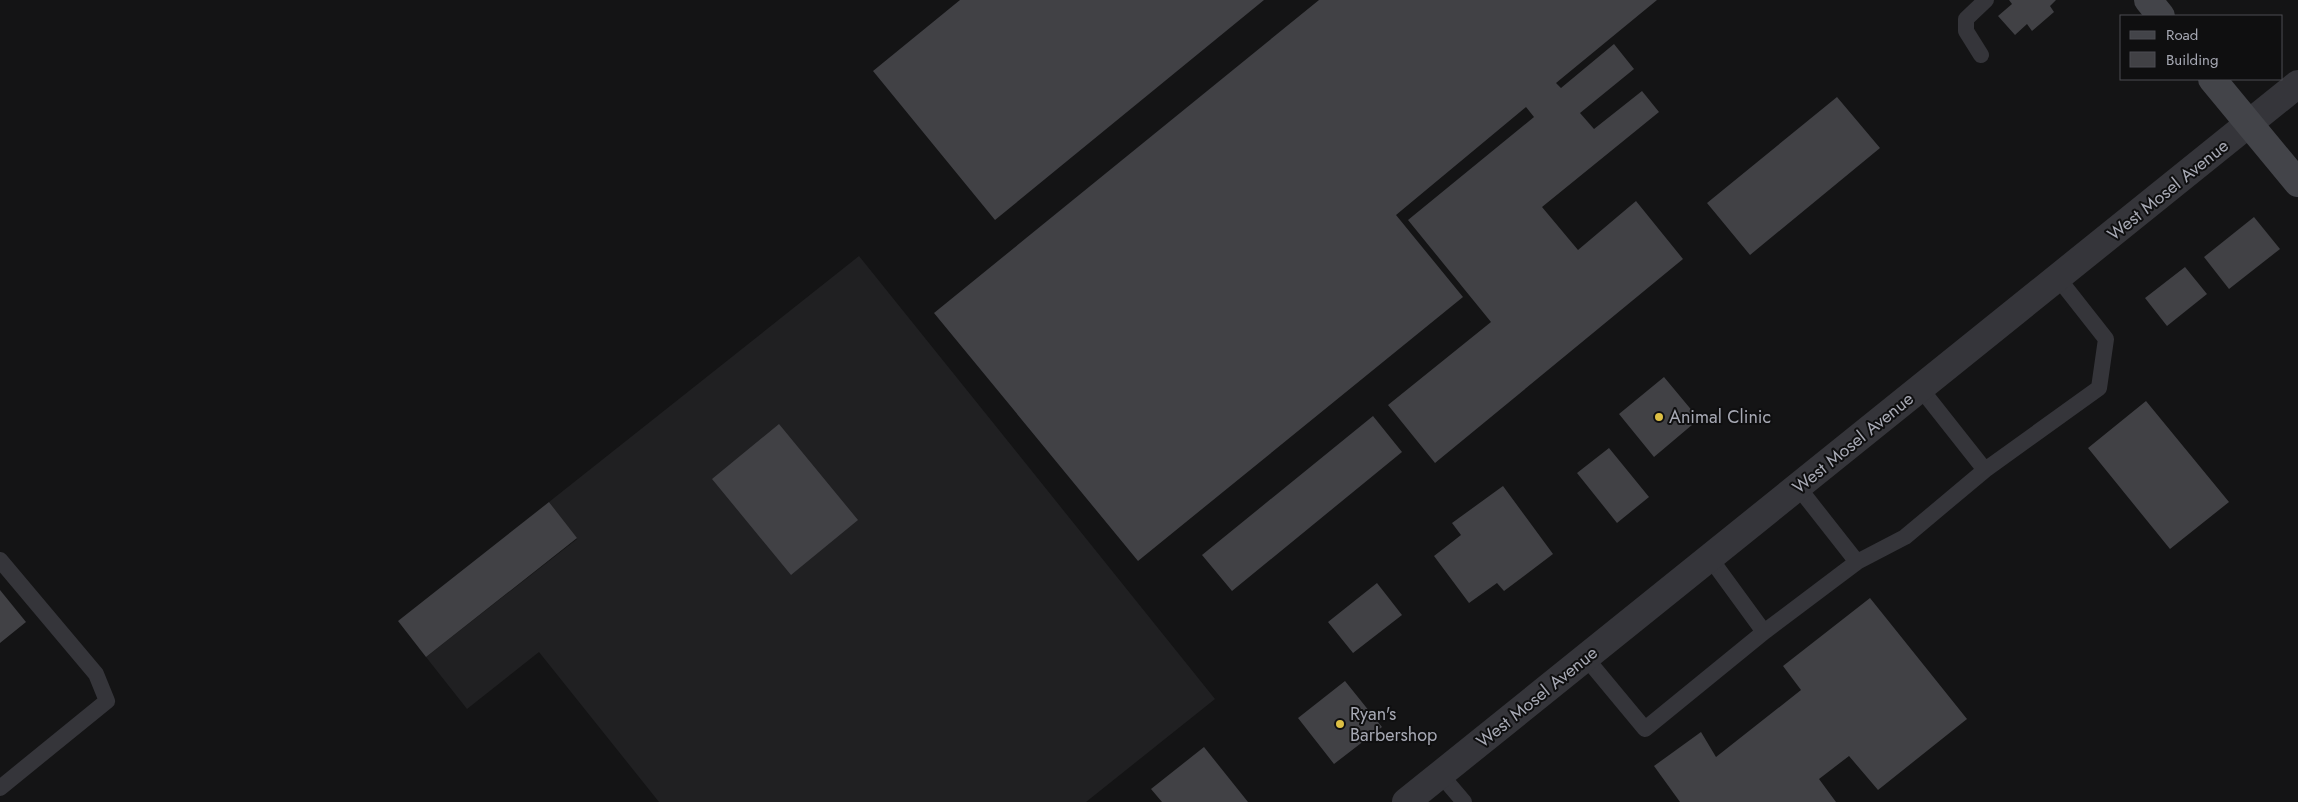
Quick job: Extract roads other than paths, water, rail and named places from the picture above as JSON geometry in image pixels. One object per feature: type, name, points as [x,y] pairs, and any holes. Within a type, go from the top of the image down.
[{"type":"street","points":[[2148,0],[2160,15]]},
{"type":"street","points":[[2213,80],[2298,182]]},
{"type":"street","name":"West Mosel Avenue","points":[[1406,802],[2298,84]]},
{"type":"lane","points":[[1981,55],[1966,31],[1966,19],[1986,0]]},
{"type":"lane","points":[[1586,658],[1645,729],[1764,632],[1857,562],[1905,537],[1985,470],[2099,388],[2106,339],[2058,278]]},
{"type":"lane","points":[[1921,389],[1985,470]]},
{"type":"lane","points":[[1798,487],[1857,562]]},
{"type":"lane","points":[[1710,558],[1764,632]]},
{"type":"lane","points":[[0,560],[96,674],[107,701],[0,788]]},
{"type":"lane","points":[[1440,775],[1464,802]]},
{"type":"place","name":"Animal Clinic","points":[[1659,417]]},
{"type":"place","name":"Ryan's Barbershop","points":[[1340,724]]}]
